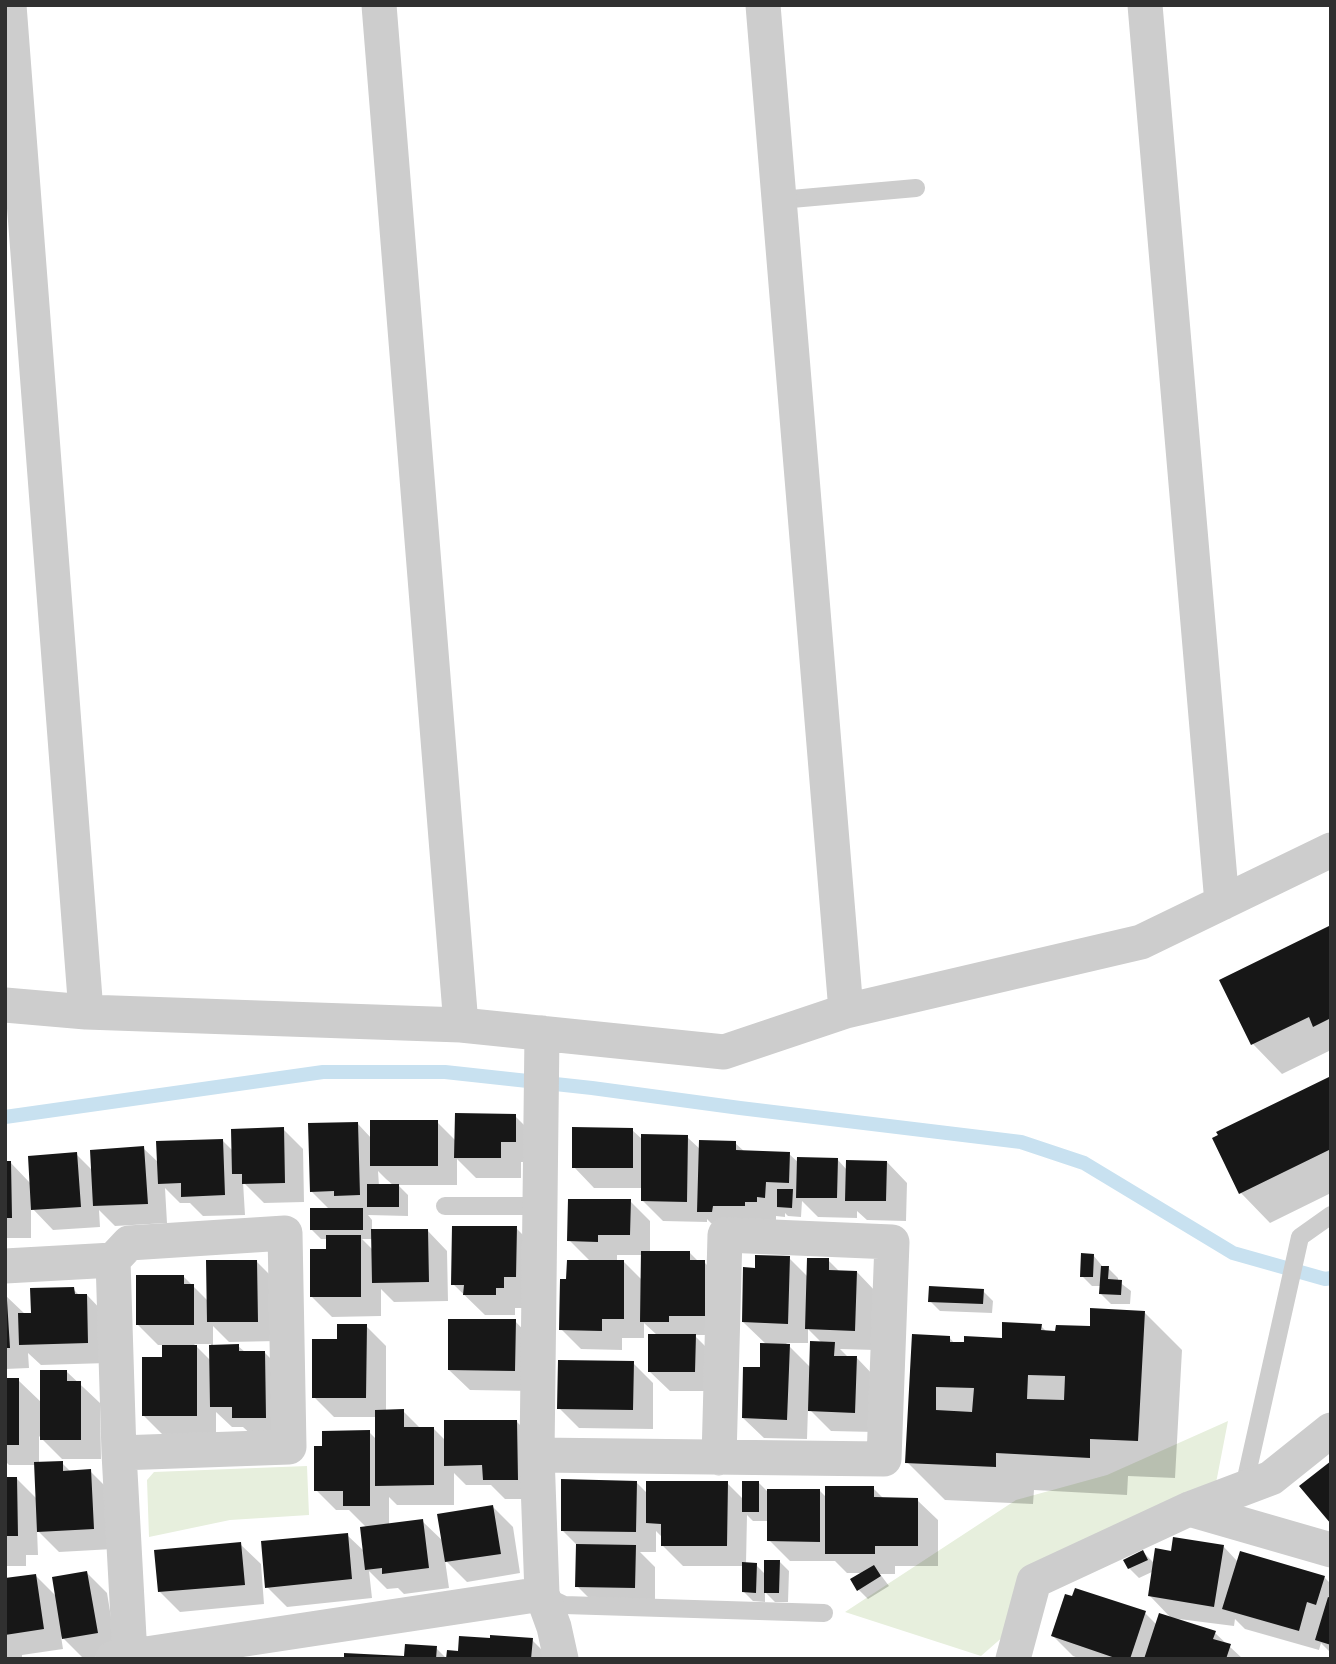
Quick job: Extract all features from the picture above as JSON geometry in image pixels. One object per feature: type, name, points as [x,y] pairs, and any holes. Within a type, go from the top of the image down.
[{"type":"street","points":[[9,5],[86,1012]]},
{"type":"street","points":[[379,5],[461,1025]]},
{"type":"street","points":[[764,5],[846,1012]]},
{"type":"street","points":[[1145,5],[1222,903]]},
{"type":"street","points":[[5,1006],[86,1012],[461,1025],[542,1044],[724,1052],[846,1012],[1141,942],[1331,850]]},
{"type":"street","points":[[542,1044],[537,1455],[542,1594],[554,1627],[561,1659]]},
{"type":"street","points":[[5,1266],[113,1260],[130,1243],[285,1233],[289,1447],[119,1453]]},
{"type":"street","points":[[537,1455],[719,1458],[884,1459],[892,1242],[725,1234],[719,1458]]},
{"type":"street","points":[[113,1260],[122,1658],[312,1644],[542,1594]]},
{"type":"street","points":[[1013,1659],[1034,1581],[1189,1508],[1271,1478],[1331,1430]]},
{"type":"street","points":[[1189,1508],[1331,1550]]},
{"type":"lane","points":[[779,200],[916,188]]},
{"type":"lane","points":[[445,1206],[539,1206]]},
{"type":"lane","points":[[1244,1487],[1300,1237],[1331,1215]]},
{"type":"lane","points":[[542,1594],[564,1605],[824,1613]]},
{"type":"green space","points":[[1228,1421],[1216,1483],[1024,1571],[1005,1635],[981,1656],[845,1612],[1016,1500],[1107,1475]]},
{"type":"green space","points":[[307,1466],[309,1515],[230,1520],[149,1537],[147,1480],[154,1472]]},
{"type":"building","points":[[1331,925],[1331,1018],[1313,1027],[1309,1017],[1251,1045],[1219,980]]},
{"type":"building","points":[[1331,1076],[1331,1149],[1239,1194],[1212,1138],[1218,1135],[1216,1132]]},
{"type":"building","points":[[455,1113],[516,1114],[516,1142],[501,1142],[501,1158],[454,1158]]},
{"type":"building","points":[[370,1120],[438,1120],[438,1166],[370,1166]]},
{"type":"building","points":[[358,1122],[360,1195],[334,1196],[334,1191],[310,1192],[308,1123]]},
{"type":"building","points":[[284,1127],[285,1183],[242,1184],[242,1174],[232,1174],[231,1129]]},
{"type":"building","points":[[572,1127],[633,1128],[633,1168],[572,1168]]},
{"type":"building","points":[[641,1134],[688,1135],[687,1202],[641,1201]]},
{"type":"building","points":[[223,1139],[225,1195],[181,1197],[181,1183],[158,1184],[156,1141]]},
{"type":"building","points":[[699,1140],[736,1141],[736,1150],[790,1152],[789,1183],[766,1182],[765,1198],[757,1197],[757,1202],[745,1202],[745,1206],[713,1206],[712,1212],[697,1212]]},
{"type":"building","points":[[144,1146],[148,1204],[93,1206],[90,1150]]},
{"type":"building","points":[[77,1152],[81,1207],[31,1210],[28,1156]]},
{"type":"building","points":[[797,1157],[838,1158],[837,1198],[796,1198]]},
{"type":"building","points":[[846,1160],[887,1161],[886,1201],[845,1201]]},
{"type":"building","points":[[5,1161],[11,1161],[12,1218],[5,1218]]},
{"type":"building","points":[[367,1184],[399,1184],[399,1207],[367,1207]]},
{"type":"building","points":[[777,1189],[793,1189],[792,1208],[777,1207]]},
{"type":"building","points":[[568,1199],[631,1199],[630,1235],[598,1235],[598,1242],[567,1241]]},
{"type":"building","points":[[310,1208],[363,1208],[363,1230],[310,1230]]},
{"type":"building","points":[[452,1226],[517,1226],[516,1277],[504,1277],[504,1288],[496,1288],[496,1295],[463,1295],[464,1285],[451,1285]]},
{"type":"building","points":[[371,1229],[428,1229],[429,1282],[372,1283]]},
{"type":"building","points":[[326,1235],[361,1235],[361,1297],[310,1297],[310,1249],[326,1249]]},
{"type":"building","points":[[641,1251],[690,1251],[690,1260],[705,1260],[705,1316],[669,1316],[669,1322],[640,1322]]},
{"type":"building","points":[[1081,1253],[1094,1254],[1093,1277],[1080,1277]]},
{"type":"building","points":[[755,1255],[790,1256],[788,1324],[742,1322],[743,1267],[755,1268]]},
{"type":"building","points":[[807,1258],[829,1258],[829,1270],[857,1271],[855,1331],[805,1329]]},
{"type":"building","points":[[206,1260],[257,1260],[258,1322],[207,1322]]},
{"type":"building","points":[[567,1260],[624,1260],[624,1319],[602,1319],[602,1331],[559,1330],[560,1279],[566,1279]]},
{"type":"building","points":[[1101,1266],[1109,1266],[1108,1279],[1122,1280],[1121,1295],[1099,1294]]},
{"type":"building","points":[[136,1275],[184,1275],[184,1284],[194,1284],[194,1325],[136,1325]]},
{"type":"building","points":[[929,1286],[984,1289],[983,1304],[928,1302]]},
{"type":"building","points":[[74,1287],[75,1294],[87,1294],[88,1343],[19,1345],[18,1313],[31,1313],[30,1288]]},
{"type":"building","points":[[7,1300],[10,1348],[5,1348]]},
{"type":"building","points":[[1090,1308],[1145,1311],[1138,1441],[1090,1439],[1090,1458],[996,1453],[996,1467],[905,1463],[912,1334],[950,1336],[950,1342],[964,1342],[964,1336],[1002,1338],[1002,1322],[1042,1324],[1041,1330],[1055,1331],[1056,1325],[1090,1326]],"holes":[[[1028,1375],[1065,1376],[1064,1400],[1027,1399]],[[936,1387],[974,1388],[972,1412],[936,1410]]]},
{"type":"building","points":[[448,1319],[516,1319],[515,1371],[448,1370]]},
{"type":"building","points":[[337,1324],[367,1324],[366,1398],[312,1398],[312,1339],[337,1339]]},
{"type":"building","points":[[648,1334],[696,1334],[695,1372],[648,1372]]},
{"type":"building","points":[[810,1341],[835,1342],[834,1356],[857,1356],[855,1413],[808,1411]]},
{"type":"building","points":[[760,1343],[790,1344],[787,1420],[742,1418],[743,1367],[760,1367]]},
{"type":"building","points":[[239,1344],[239,1351],[265,1351],[266,1418],[232,1418],[232,1407],[210,1407],[209,1345]]},
{"type":"building","points":[[162,1345],[197,1345],[197,1416],[142,1416],[142,1357],[162,1357]]},
{"type":"building","points":[[558,1360],[634,1361],[633,1410],[557,1409]]},
{"type":"building","points":[[40,1370],[67,1370],[67,1381],[81,1381],[81,1440],[40,1440]]},
{"type":"building","points":[[5,1378],[19,1378],[19,1445],[5,1445]]},
{"type":"building","points":[[404,1409],[404,1427],[434,1427],[434,1485],[375,1486],[375,1410]]},
{"type":"building","points":[[444,1420],[517,1420],[518,1480],[483,1480],[482,1465],[444,1466]]},
{"type":"building","points":[[370,1430],[370,1506],[343,1506],[343,1491],[314,1491],[314,1446],[322,1446],[322,1431]]},
{"type":"building","points":[[63,1461],[63,1471],[91,1469],[94,1529],[37,1532],[34,1462]]},
{"type":"building","points":[[1331,1461],[1331,1524],[1299,1486]]},
{"type":"building","points":[[5,1477],[17,1477],[18,1536],[5,1536]]},
{"type":"building","points":[[561,1479],[637,1481],[636,1532],[561,1531]]},
{"type":"building","points":[[646,1481],[728,1481],[727,1546],[661,1546],[661,1524],[646,1523]]},
{"type":"building","points":[[742,1481],[759,1481],[759,1512],[742,1512]]},
{"type":"building","points":[[825,1486],[874,1486],[874,1497],[918,1498],[918,1546],[875,1546],[875,1554],[825,1554]]},
{"type":"building","points":[[767,1489],[820,1489],[820,1542],[767,1541]]},
{"type":"building","points":[[493,1505],[501,1554],[445,1562],[437,1514]]},
{"type":"building","points":[[423,1519],[429,1568],[382,1574],[382,1568],[365,1570],[360,1527]]},
{"type":"building","points":[[348,1533],[352,1579],[265,1588],[261,1541]]},
{"type":"building","points":[[1173,1537],[1224,1545],[1214,1607],[1148,1596],[1155,1548],[1171,1551]]},
{"type":"building","points":[[241,1542],[245,1585],[158,1592],[154,1550]]},
{"type":"building","points":[[576,1544],[636,1545],[635,1588],[575,1587]]},
{"type":"building","points":[[1143,1550],[1148,1560],[1128,1569],[1123,1560]]},
{"type":"building","points":[[1240,1551],[1325,1576],[1316,1605],[1307,1602],[1299,1631],[1222,1609]]},
{"type":"building","points":[[764,1560],[780,1560],[779,1593],[764,1593]]},
{"type":"building","points":[[742,1562],[757,1563],[756,1593],[742,1592]]},
{"type":"building","points":[[874,1565],[881,1576],[857,1591],[850,1579]]},
{"type":"building","points":[[87,1571],[98,1633],[62,1639],[52,1577]]},
{"type":"building","points":[[36,1574],[44,1629],[5,1635],[5,1578]]},
{"type":"building","points":[[1075,1588],[1146,1611],[1130,1659],[1118,1659],[1051,1636],[1065,1594],[1072,1596]]},
{"type":"building","points":[[1328,1597],[1331,1598],[1331,1645],[1315,1640]]},
{"type":"building","points":[[1159,1613],[1216,1631],[1213,1639],[1231,1644],[1226,1659],[1144,1659]]},
{"type":"building","points":[[490,1635],[533,1638],[531,1659],[446,1659],[447,1650],[458,1651],[459,1636],[490,1638]]},
{"type":"building","points":[[405,1644],[437,1646],[436,1659],[344,1659],[344,1653],[404,1656]]},
{"type":"waterway","points":[[5,1117],[323,1072],[445,1072],[592,1088],[1021,1142],[1084,1163],[1233,1253],[1325,1279],[1331,1278]]}]
